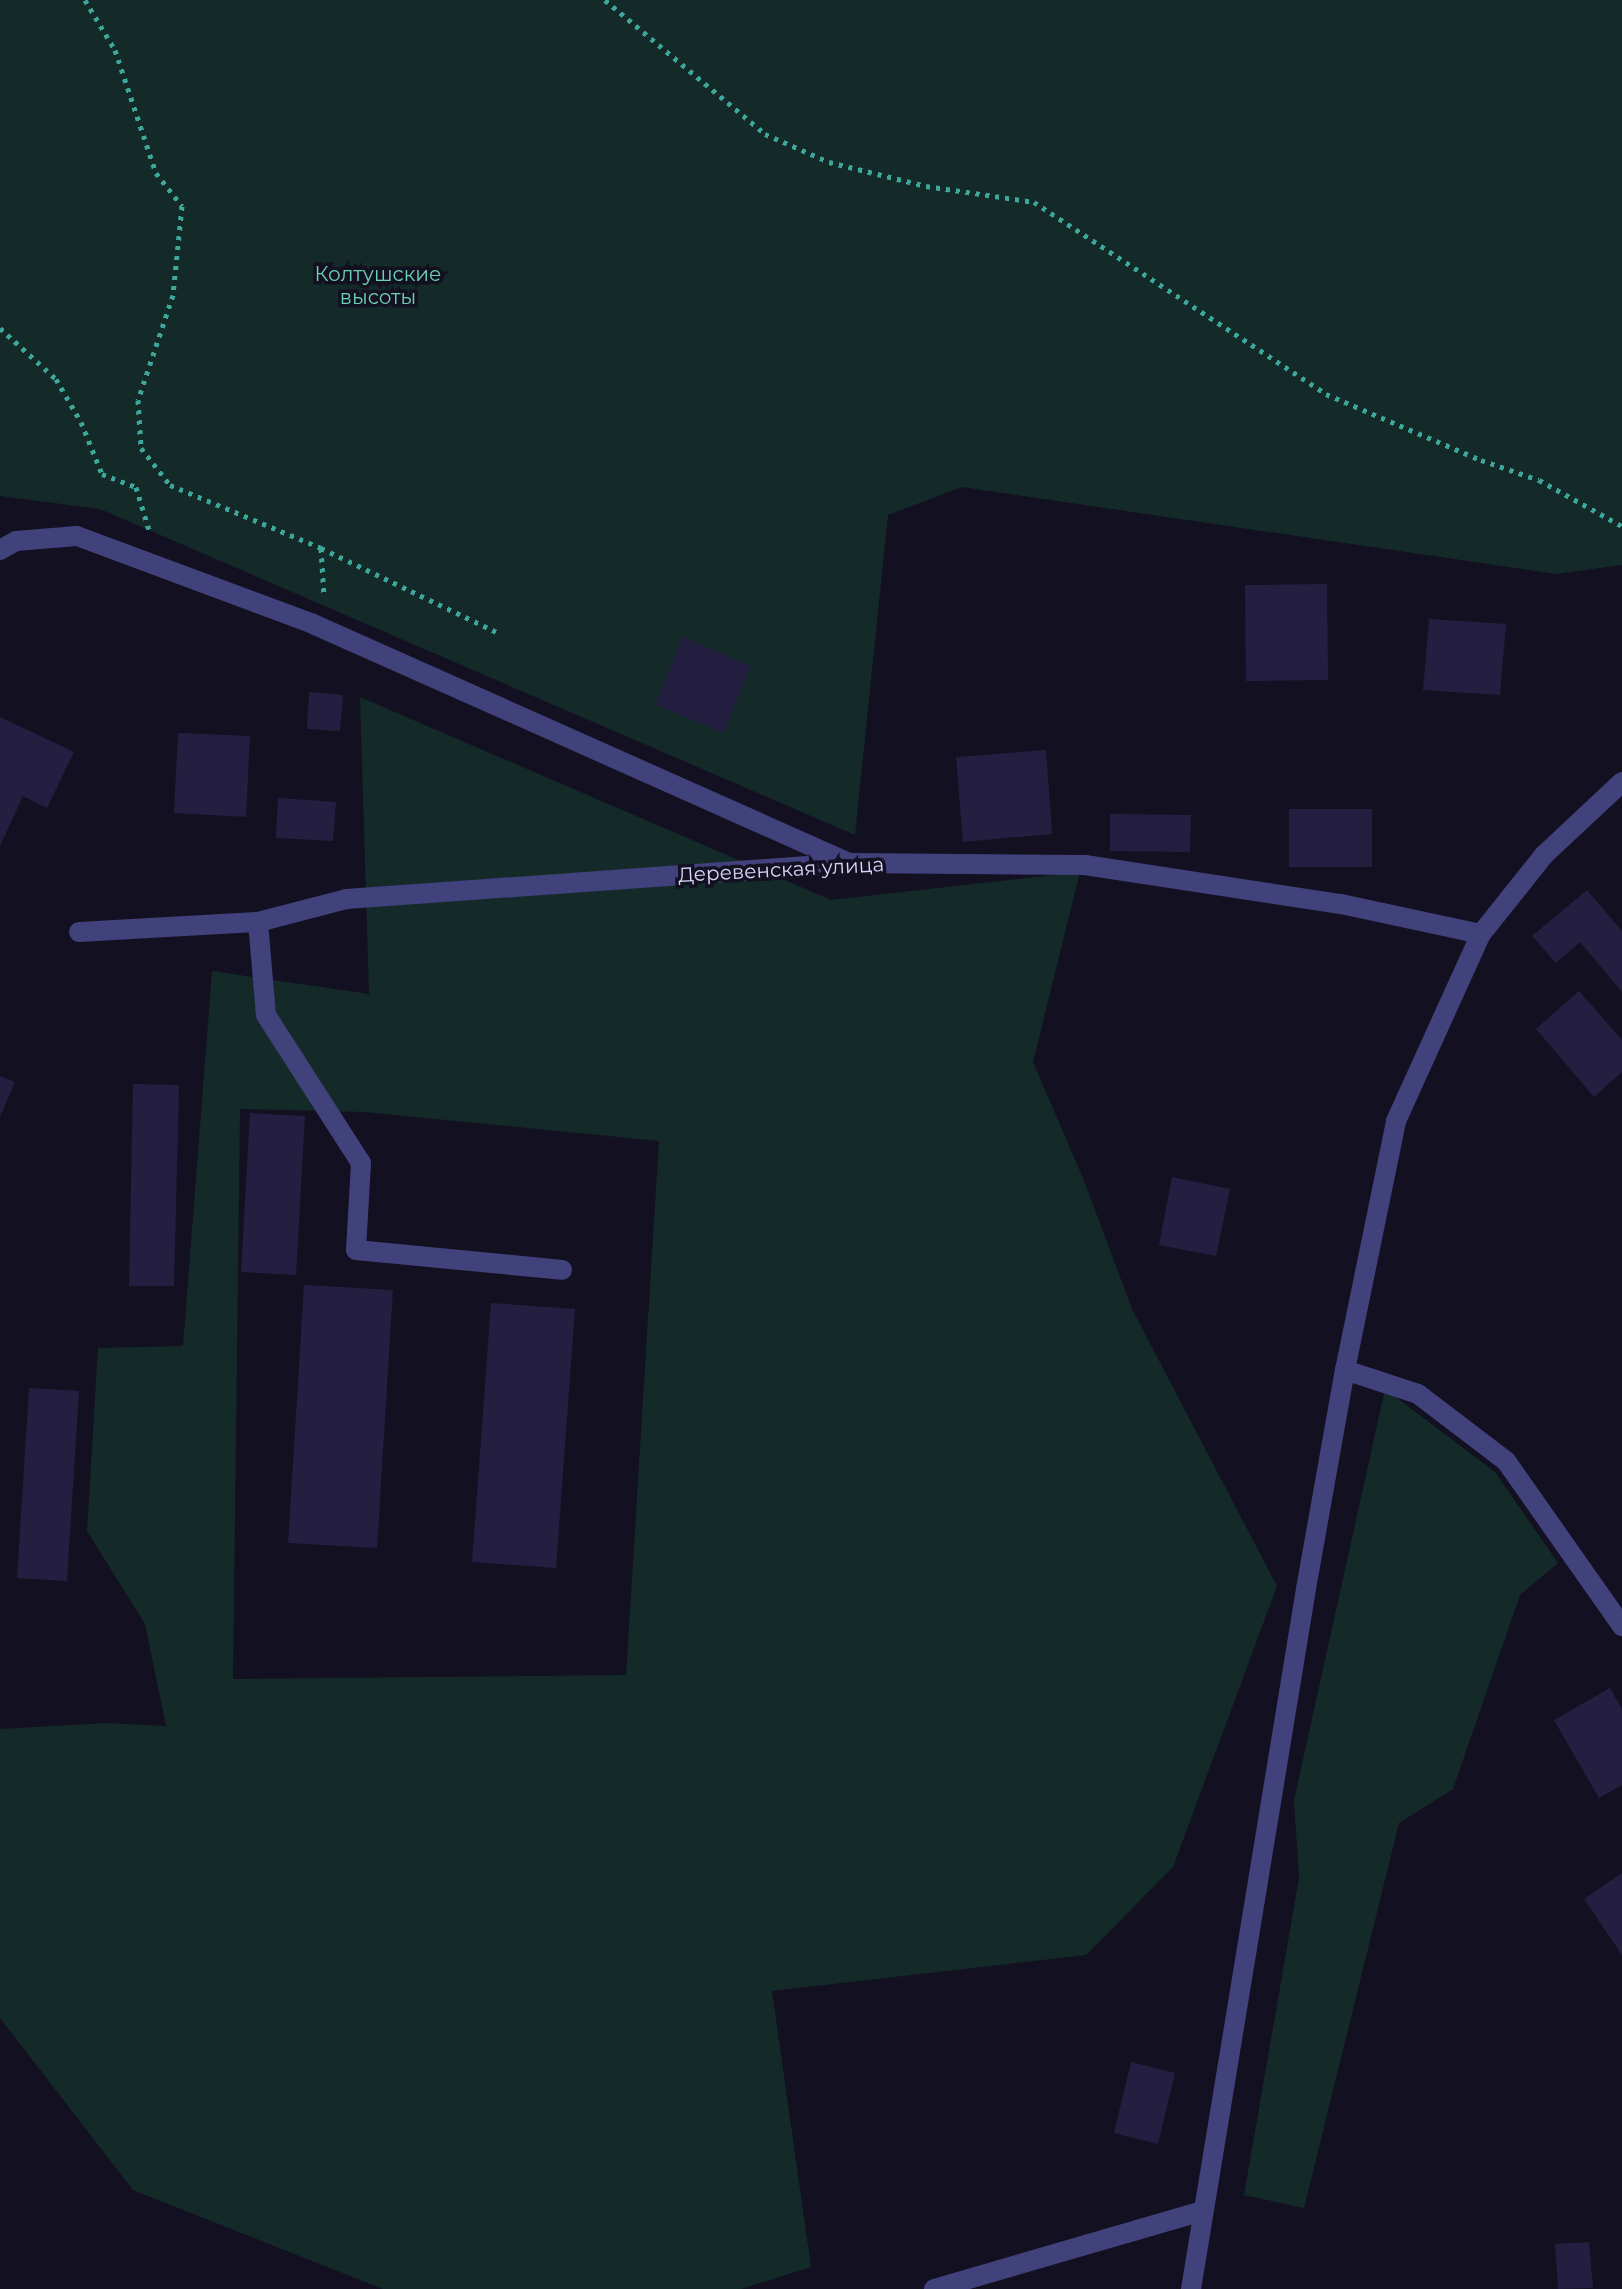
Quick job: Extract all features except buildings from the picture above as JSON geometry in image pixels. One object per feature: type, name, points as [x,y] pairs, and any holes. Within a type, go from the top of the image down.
[{"type":"street","points":[[0,550],[16,541],[77,536],[313,624],[850,863]]},
{"type":"street","points":[[1191,2289],[1345,1370],[1396,1121],[1481,934],[1544,855],[1622,782]]},
{"type":"street","name":"Деревенская улица","points":[[79,932],[258,922],[346,899],[850,863],[1085,865],[1325,901],[1481,934]]},
{"type":"street","points":[[258,922],[266,1015],[361,1163],[356,1250],[562,1270]]},
{"type":"street","points":[[1345,1370],[1418,1394],[1506,1461],[1622,1626]]},
{"type":"street","points":[[934,2289],[1203,2211]]},
{"type":"path","points":[[85,0],[115,50],[156,173],[182,206],[173,295],[138,400],[141,448],[170,485],[321,548],[496,632]]},
{"type":"path","points":[[605,0],[765,134],[829,162],[926,186],[1034,202],[1326,394],[1481,460],[1539,480],[1622,526]]},
{"type":"path","points":[[0,328],[56,379],[81,422],[102,474],[136,487],[146,514],[155,566]]},
{"type":"path","points":[[313,624],[325,594],[321,548]]},
{"type":"green space","name":"Колтушские высоты","points":[[0,0],[1622,0],[1622,565],[1556,574],[962,487],[888,515],[855,835],[100,509],[0,496]]},
{"type":"green space","points":[[360,697],[831,900],[1080,872],[1033,1062],[1083,1178],[1132,1309],[1277,1586],[1173,1867],[1086,1955],[772,1991],[811,2267],[741,2289],[383,2289],[133,2190],[0,2018],[0,1729],[106,1723],[166,1726],[145,1624],[87,1531],[98,1348],[183,1346],[212,971],[369,994]],"holes":[[[240,1109],[365,1112],[659,1141],[626,1675],[233,1679]]]},
{"type":"green space","points":[[1385,1389],[1495,1472],[1558,1563],[1520,1595],[1453,1789],[1399,1823],[1304,2208],[1244,2195],[1299,1878],[1294,1800]]}]
